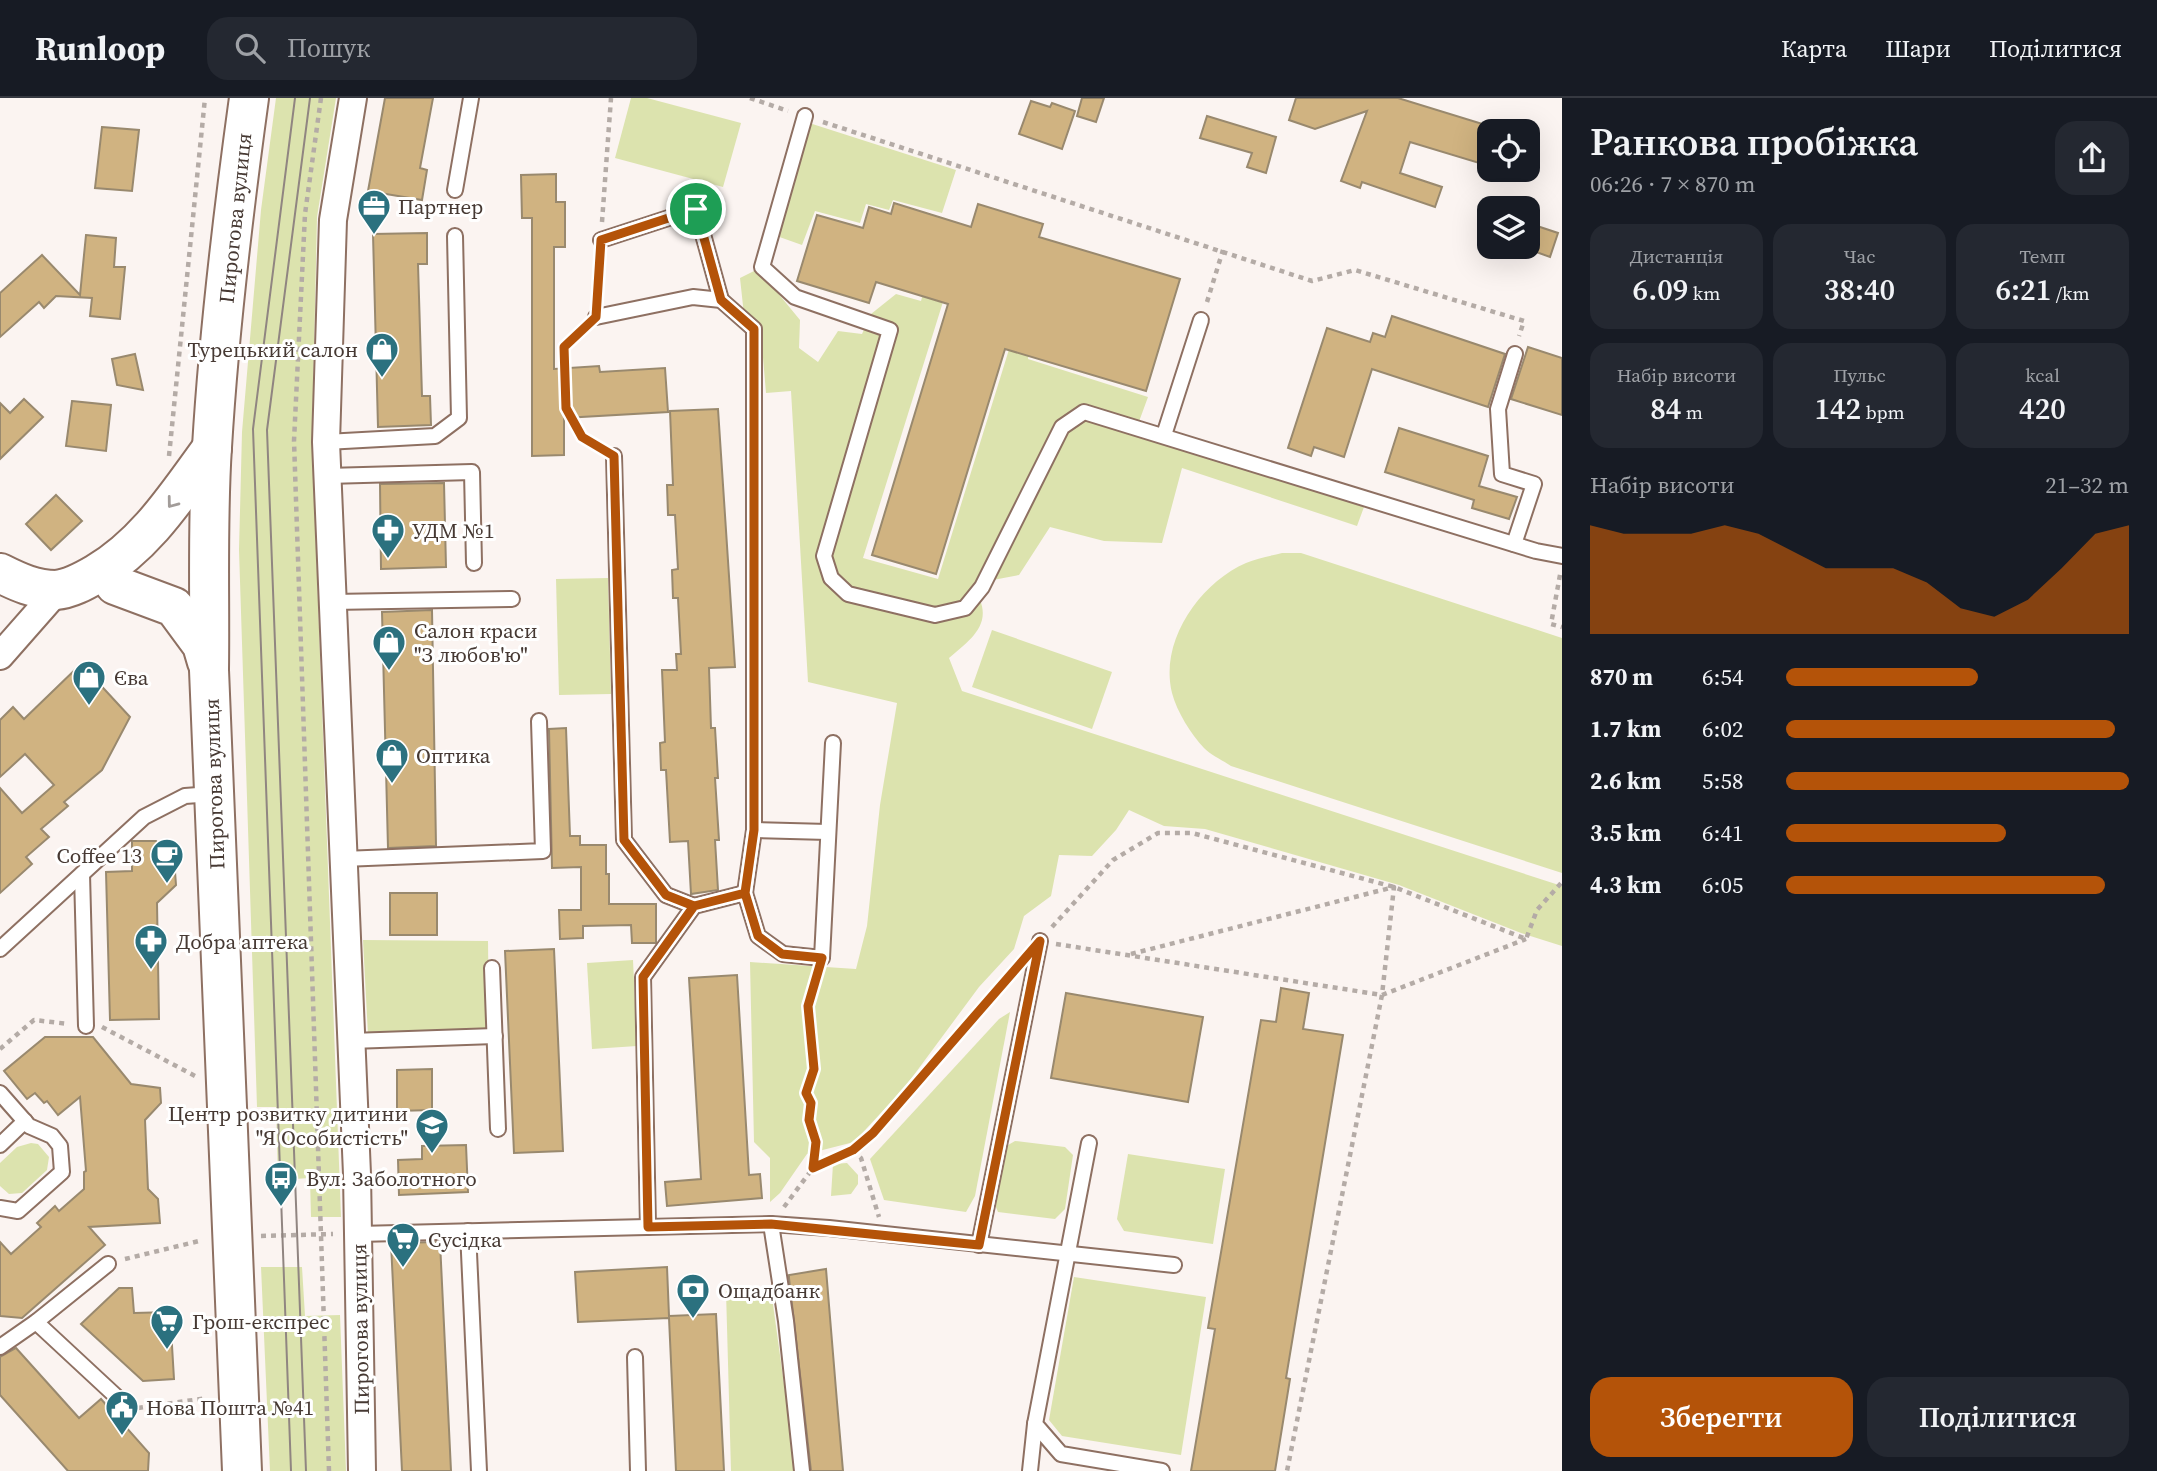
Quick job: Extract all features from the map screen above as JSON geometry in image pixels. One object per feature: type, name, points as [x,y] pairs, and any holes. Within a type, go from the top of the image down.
[{"type":"main road","name":"Пирогова вулиця","points":[[238,1468],[209,670],[212,448],[234,204],[249,98]]},
{"type":"main road","points":[[93,580],[153,527],[212,448]]},
{"type":"main road","points":[[0,573],[26,586],[193,576],[210,558]]},
{"type":"main road","points":[[93,580],[174,607],[202,645],[209,670]]},
{"type":"street","name":"Пирогова вулиця","points":[[353,98],[333,220],[326,442],[358,1234],[362,1471]]},
{"type":"street","points":[[0,656],[93,580]]},
{"type":"lane","points":[[455,190],[471,98]]},
{"type":"lane","points":[[805,116],[762,267],[795,297],[890,330],[824,556],[831,578],[848,594],[935,615],[965,608],[982,587],[1062,427],[1084,412],[1514,544],[1562,556]]},
{"type":"lane","points":[[601,240],[696,209],[721,300],[754,329],[754,830],[745,893],[758,936],[782,954],[822,958],[833,743]]},
{"type":"lane","points":[[326,442],[435,436],[459,418],[455,236]]},
{"type":"lane","points":[[596,317],[693,297],[721,300]]},
{"type":"lane","points":[[1164,435],[1201,320]]},
{"type":"lane","points":[[1514,544],[1534,484],[1502,474],[1498,409],[1515,354]]},
{"type":"lane","points":[[614,456],[624,840],[666,895],[694,906],[745,893]]},
{"type":"lane","points":[[327,476],[472,472],[474,563]]},
{"type":"lane","points":[[332,602],[512,599]]},
{"type":"lane","points":[[343,859],[543,851],[539,721]]},
{"type":"lane","points":[[0,949],[144,817],[185,796],[215,793]]},
{"type":"lane","points":[[754,830],[828,832]]},
{"type":"lane","points":[[82,874],[86,1026]]},
{"type":"lane","points":[[648,1227],[643,977],[694,906]]},
{"type":"lane","points":[[979,1245],[1040,941]]},
{"type":"lane","points":[[492,968],[498,1129]]},
{"type":"lane","points":[[351,1041],[495,1036]]},
{"type":"lane","points":[[0,1093],[29,1126],[52,1136],[60,1146],[62,1172],[18,1211],[0,1208]]},
{"type":"lane","points":[[0,1145],[25,1121]]},
{"type":"lane","points":[[1030,1471],[1035,1423],[1089,1143]]},
{"type":"lane","points":[[771,1224],[786,1321],[802,1471]]},
{"type":"lane","points":[[358,1234],[771,1224],[1174,1265]]},
{"type":"lane","points":[[468,1231],[479,1471]]},
{"type":"lane","points":[[0,1348],[108,1264]]},
{"type":"lane","points":[[36,1322],[120,1400]]},
{"type":"lane","points":[[635,1357],[638,1471]]},
{"type":"lane","points":[[1035,1423],[1061,1454],[1162,1471]]},
{"type":"path","points":[[169,460],[205,98]]},
{"type":"path","points":[[321,98],[305,214],[294,441],[329,1471]]},
{"type":"path","points":[[611,98],[596,317],[564,347],[566,408],[582,437],[614,456]]},
{"type":"path","points":[[750,98],[1312,281],[1355,270],[1524,320],[1515,354]]},
{"type":"path","points":[[1201,320],[1223,250]]},
{"type":"path","points":[[1562,565],[1551,624],[1562,628]]},
{"type":"path","points":[[771,1224],[813,1168],[853,1150],[873,1133],[1113,860],[1158,834],[1192,833],[1394,887],[1527,939]]},
{"type":"path","points":[[1040,941],[1382,995],[1527,939],[1537,910],[1562,882]]},
{"type":"path","points":[[1127,955],[1394,887]]},
{"type":"path","points":[[1287,1471],[1382,995],[1394,887]]},
{"type":"path","points":[[813,1168],[816,1142],[809,1120],[811,1103],[806,1093],[814,1069],[808,1006],[822,958]]},
{"type":"path","points":[[853,1150],[861,1158],[885,1234]]},
{"type":"path","points":[[257,1236],[358,1234]]},
{"type":"path","points":[[108,1264],[199,1241]]},
{"type":"path","points":[[120,1400],[129,1409],[207,1398]]},
{"type":"green space","points":[[276,98],[336,98],[317,217],[312,440],[341,1217],[311,1217],[310,1178],[278,1180],[276,1107],[257,1107],[239,550],[242,432],[261,210]]},
{"type":"green space","points":[[631,98],[647,98],[741,123],[723,187],[615,158]]},
{"type":"green space","points":[[803,121],[956,170],[942,213],[893,200],[889,210],[866,204],[860,223],[815,211],[802,245],[771,234]]},
{"type":"green space","points":[[758,269],[800,320],[799,348],[818,362],[838,331],[862,334],[871,314],[896,294],[921,301],[926,282],[947,289],[863,558],[938,579],[1011,343],[1030,348],[1028,359],[1148,397],[1137,427],[1185,449],[1364,507],[1357,526],[1182,468],[1162,543],[1104,541],[1050,527],[1019,575],[993,580],[980,600],[983,610],[980,626],[970,640],[949,658],[962,691],[1562,886],[1562,946],[1521,933],[1399,885],[1205,829],[1164,826],[1129,810],[1116,830],[1092,856],[1059,855],[1051,896],[1024,916],[1014,949],[979,987],[905,1087],[854,1142],[807,1154],[780,1193],[770,1202],[770,1158],[754,1142],[750,962],[856,969],[867,926],[880,805],[897,703],[808,682],[791,391],[766,393],[761,334],[744,315],[740,278]]},
{"type":"green space","points":[[1282,553],[1301,553],[1562,638],[1562,873],[1231,766],[1204,748],[1185,722],[1172,693],[1170,673],[1178,634],[1187,616],[1213,584],[1246,563]]},
{"type":"green space","points":[[608,578],[611,694],[559,695],[556,579]]},
{"type":"green space","points":[[992,630],[1112,672],[1092,729],[972,687]]},
{"type":"green space","points":[[363,940],[488,941],[489,1031],[368,1035]]},
{"type":"green space","points":[[633,960],[637,1046],[592,1049],[587,963]]},
{"type":"green space","points":[[1010,1012],[975,1196],[966,1212],[884,1200],[870,1159],[999,1019]]},
{"type":"green space","points":[[1015,1141],[1065,1147],[1073,1155],[1065,1209],[1055,1219],[998,1212],[993,1200],[1003,1148]]},
{"type":"green space","points":[[38,1144],[49,1157],[47,1170],[22,1193],[9,1194],[0,1186],[0,1163],[17,1147]]},
{"type":"green space","points":[[1128,1154],[1225,1169],[1213,1244],[1124,1231],[1117,1219]]},
{"type":"green space","points":[[847,1163],[858,1175],[858,1184],[851,1194],[831,1196],[833,1164]]},
{"type":"green space","points":[[261,1267],[302,1267],[305,1316],[340,1315],[346,1471],[270,1471]]},
{"type":"green space","points":[[1074,1277],[1206,1297],[1181,1455],[1062,1436],[1049,1420]]},
{"type":"green space","points":[[771,1290],[796,1471],[731,1471],[726,1291]]},
{"type":"building","points":[[385,98],[433,98],[420,168],[427,170],[422,200],[368,191]]},
{"type":"building","points":[[1082,98],[1104,98],[1096,122],[1077,116]]},
{"type":"building","points":[[1296,98],[1398,98],[1477,122],[1477,162],[1410,142],[1400,173],[1442,187],[1435,207],[1362,182],[1360,188],[1341,181],[1367,111],[1315,129],[1289,120]]},
{"type":"building","points":[[1031,101],[1050,107],[1052,103],[1075,111],[1062,149],[1019,134]]},
{"type":"building","points":[[1207,116],[1276,137],[1266,173],[1247,167],[1252,153],[1200,138]]},
{"type":"building","points":[[102,127],[139,130],[132,191],[95,188]]},
{"type":"building","points":[[556,174],[556,202],[565,202],[565,247],[554,247],[554,369],[599,366],[600,372],[665,368],[668,412],[564,418],[564,455],[532,456],[532,218],[522,218],[521,175]]},
{"type":"building","points":[[894,203],[971,227],[978,204],[1043,224],[1039,237],[1180,279],[1146,391],[1005,349],[936,574],[872,555],[948,304],[876,282],[869,303],[797,281],[817,215],[863,228],[869,207],[891,214]]},
{"type":"building","points":[[1540,227],[1558,233],[1550,257],[1540,253]]},
{"type":"building","points":[[427,233],[427,264],[418,264],[422,396],[430,396],[431,425],[378,427],[373,234]]},
{"type":"building","points":[[86,235],[116,238],[114,267],[125,267],[120,319],[90,316],[92,298],[56,296],[44,308],[39,302],[0,337],[0,293],[42,255],[80,295]]},
{"type":"building","points":[[1392,316],[1505,354],[1488,407],[1372,369],[1344,457],[1314,447],[1311,456],[1288,448],[1327,328],[1370,342],[1373,333],[1385,337]]},
{"type":"building","points":[[1528,347],[1562,358],[1562,415],[1511,399]]},
{"type":"building","points":[[135,354],[143,390],[117,385],[112,359]]},
{"type":"building","points":[[24,399],[43,417],[0,459],[0,403],[10,413]]},
{"type":"building","points":[[72,401],[111,405],[106,451],[66,446]]},
{"type":"building","points":[[718,409],[735,667],[709,668],[711,728],[715,728],[718,778],[715,778],[719,840],[715,840],[718,890],[691,894],[688,841],[670,842],[666,770],[661,770],[660,743],[665,742],[662,670],[677,670],[676,654],[681,654],[678,598],[673,598],[672,570],[678,569],[675,515],[668,515],[667,485],[673,485],[670,411]]},
{"type":"building","points":[[1399,428],[1488,456],[1479,486],[1517,497],[1509,519],[1472,508],[1474,500],[1385,472]]},
{"type":"building","points":[[444,483],[446,567],[381,569],[380,484]]},
{"type":"building","points":[[56,495],[82,521],[51,550],[26,524]]},
{"type":"building","points":[[432,610],[436,846],[388,848],[382,612]]},
{"type":"building","points":[[81,664],[130,717],[102,770],[64,802],[68,806],[41,829],[49,837],[26,857],[32,864],[0,893],[0,788],[22,813],[54,785],[25,754],[0,777],[0,720],[13,707],[24,719]]},
{"type":"building","points":[[566,728],[570,836],[580,836],[580,845],[606,845],[609,904],[656,904],[656,943],[632,943],[631,925],[583,926],[583,938],[560,939],[559,910],[581,910],[581,867],[552,868],[549,729]]},
{"type":"building","points":[[132,841],[156,841],[174,858],[176,885],[157,903],[159,1019],[110,1020],[106,872],[132,871]]},
{"type":"building","points":[[390,893],[437,893],[437,935],[390,935]]},
{"type":"building","points":[[554,949],[563,1151],[514,1153],[505,951]]},
{"type":"building","points":[[737,975],[749,1175],[760,1174],[762,1198],[667,1206],[665,1182],[701,1179],[689,978]]},
{"type":"building","points":[[1281,988],[1309,993],[1303,1029],[1343,1035],[1286,1378],[1290,1379],[1275,1471],[1191,1471],[1215,1329],[1208,1328],[1261,1020],[1276,1022]]},
{"type":"building","points":[[1066,993],[1203,1017],[1188,1102],[1051,1078]]},
{"type":"building","points":[[45,1037],[93,1037],[131,1084],[160,1088],[161,1103],[145,1120],[148,1189],[158,1199],[160,1223],[89,1227],[105,1245],[22,1318],[0,1316],[0,1242],[11,1254],[41,1227],[37,1223],[55,1206],[59,1211],[84,1189],[86,1171],[80,1097],[58,1115],[47,1101],[44,1103],[35,1093],[27,1099],[4,1071]]},
{"type":"building","points":[[432,1069],[432,1110],[397,1111],[397,1070]]},
{"type":"building","points":[[466,1145],[468,1192],[399,1195],[398,1160],[422,1159],[422,1146]]},
{"type":"building","points":[[440,1242],[451,1471],[402,1471],[391,1243]]},
{"type":"building","points":[[667,1267],[669,1316],[716,1314],[724,1471],[676,1471],[669,1318],[578,1322],[575,1272]]},
{"type":"building","points":[[826,1269],[843,1471],[811,1471],[789,1278],[789,1275]]},
{"type":"building","points":[[119,1288],[132,1288],[134,1313],[170,1312],[174,1379],[143,1381],[81,1324]]},
{"type":"building","points":[[16,1348],[79,1418],[101,1399],[149,1453],[148,1471],[68,1471],[0,1395],[0,1357]]},
{"type":"tram line","points":[[291,1471],[253,429],[295,98]]},
{"type":"tram line","points":[[306,1471],[267,430],[310,98]]},
{"type":"place","name":"Партнер","points":[[374,236]]},
{"type":"place","name":"Турецький салон","points":[[382,379]]},
{"type":"place","name":"УДМ №1","points":[[388,560]]},
{"type":"place","name":"Салон краси \"З любов'ю\"","points":[[389,672]]},
{"type":"place","name":"Єва","points":[[89,707]]},
{"type":"place","name":"Оптика","points":[[392,785]]},
{"type":"place","name":"Coffee 13","points":[[167,885]]},
{"type":"place","name":"Добра аптека","points":[[151,971]]},
{"type":"place","name":"Центр розвитку дитини \"Я Особистість\"","points":[[432,1155]]},
{"type":"place","name":"Вул. Заболотного","points":[[281,1208]]},
{"type":"place","name":"Сусідка","points":[[403,1269]]},
{"type":"place","name":"Ощадбанк","points":[[693,1320]]},
{"type":"place","name":"Грош-експрес","points":[[167,1351]]},
{"type":"place","name":"Нова Пошта №41","points":[[122,1437]]},
{"type":"route","points":[[696,209],[601,240],[596,317],[564,347],[566,408],[582,437],[614,456],[624,840],[666,895],[694,906],[745,893],[758,936],[782,954],[822,958],[808,1006],[814,1069],[806,1093],[811,1103],[809,1120],[816,1142],[813,1168],[853,1150],[873,1133],[1040,941],[979,1245],[771,1224],[648,1227],[643,977],[694,906],[745,893],[754,830],[754,329],[721,300],[696,209]]}]
